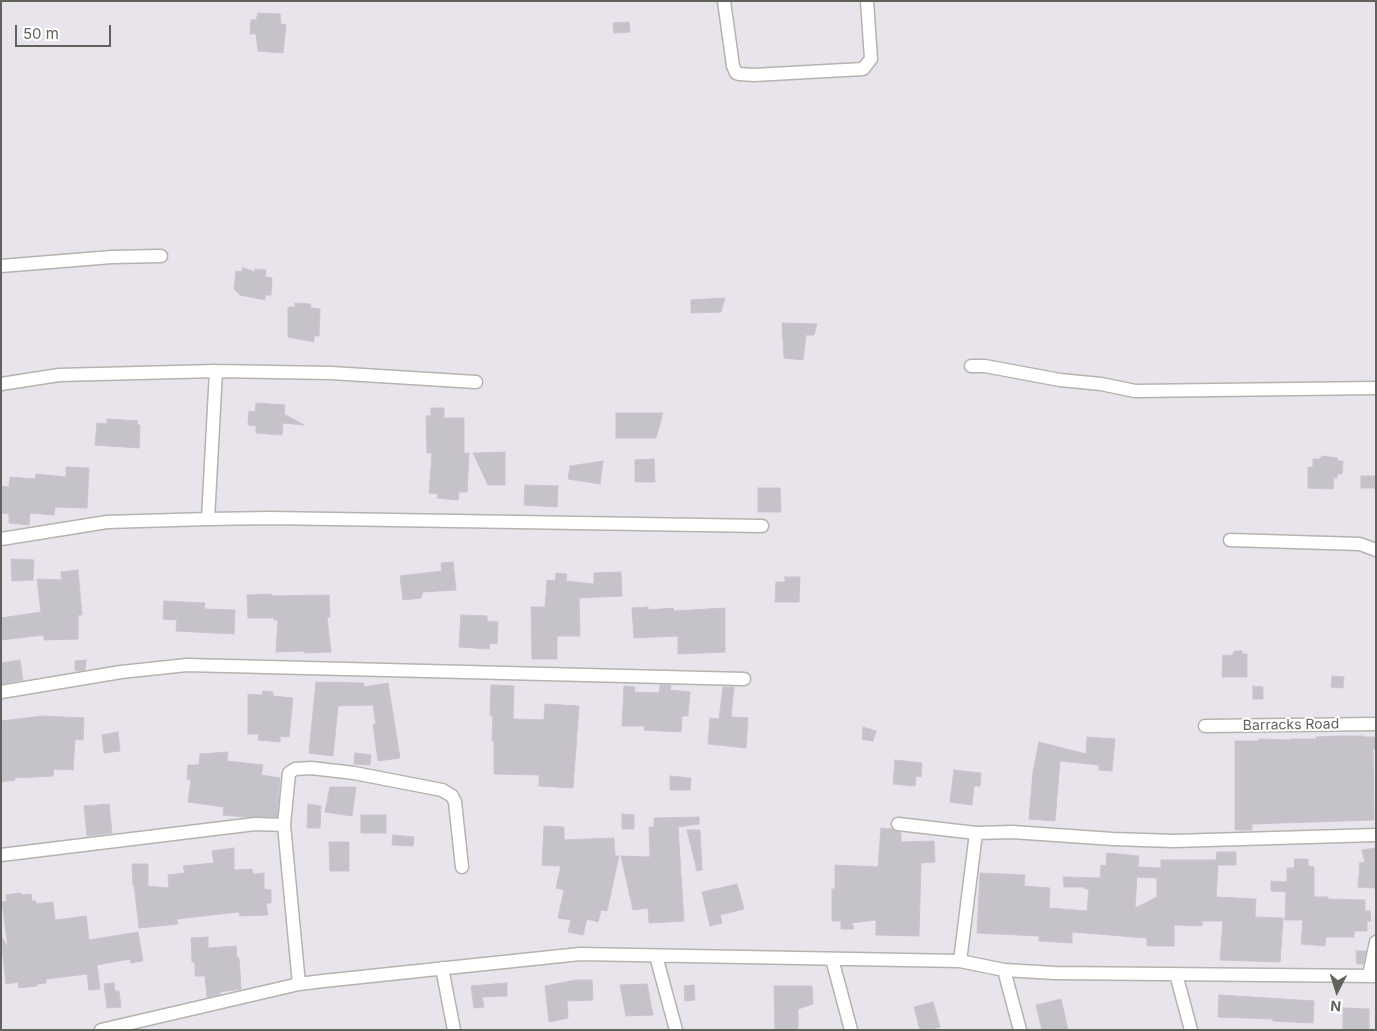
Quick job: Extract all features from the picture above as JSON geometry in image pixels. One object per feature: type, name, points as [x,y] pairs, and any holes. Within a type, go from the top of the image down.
[{"type":"street","points":[[724,1],[733,66],[736,73],[754,75],[863,69],[871,59],[867,1]]},
{"type":"street","points":[[1,266],[112,257],[161,256]]},
{"type":"street","points":[[971,366],[985,366],[1135,391],[1376,388]]},
{"type":"street","points":[[1,384],[59,375],[216,371],[331,373],[476,382]]},
{"type":"street","points":[[208,519],[216,371]]},
{"type":"street","points":[[1,539],[107,522],[208,519],[270,518],[762,526]]},
{"type":"street","points":[[1230,540],[1360,544],[1376,550]]},
{"type":"street","points":[[1,692],[121,672],[187,665],[744,679]]},
{"type":"street","name":"Barracks Road","points":[[1206,726],[1376,724]]},
{"type":"street","points":[[299,984],[284,825],[289,773],[295,769],[311,768],[354,773],[442,790],[452,796],[455,802],[462,867]]},
{"type":"street","points":[[1,855],[255,824],[284,825]]},
{"type":"street","points":[[898,824],[976,833],[1012,832],[1174,841],[1376,835]]},
{"type":"street","points":[[960,961],[976,833]]},
{"type":"street","points":[[101,1030],[299,984],[580,954],[960,961],[1004,970],[1055,973],[1372,975],[1376,942]]},
{"type":"street","points":[[656,956],[676,1030]]},
{"type":"street","points":[[832,959],[851,1030]]},
{"type":"street","points":[[442,968],[454,1030]]},
{"type":"street","points":[[1004,970],[1020,1030]]},
{"type":"street","points":[[1176,974],[1190,1030]]},
{"type":"building","points":[[258,13],[280,14],[281,24],[286,25],[283,53],[258,51],[256,34],[250,34],[251,20],[256,20]]},
{"type":"building","points":[[629,22],[630,32],[614,33],[613,23]]},
{"type":"building","points":[[243,268],[255,272],[255,269],[266,270],[265,277],[272,278],[271,295],[265,295],[265,300],[240,295],[234,289],[236,271],[241,272]]},
{"type":"building","points":[[725,298],[721,312],[691,313],[691,300]]},
{"type":"building","points":[[295,303],[310,304],[311,308],[320,309],[319,336],[314,336],[314,342],[288,337],[288,307],[295,307]]},
{"type":"building","points":[[782,323],[817,324],[814,335],[806,335],[803,360],[784,358]]},
{"type":"building","points":[[256,403],[285,405],[284,414],[304,425],[283,423],[282,435],[256,433],[256,426],[248,425],[249,411],[255,412]]},
{"type":"building","points":[[431,408],[444,408],[444,418],[464,418],[464,453],[469,453],[467,492],[459,492],[458,500],[437,498],[438,494],[429,493],[432,453],[427,453],[426,416],[431,416]]},
{"type":"building","points":[[616,413],[663,413],[656,438],[616,438]]},
{"type":"building","points":[[107,419],[138,421],[137,425],[140,425],[139,448],[95,445],[97,423],[107,424]]},
{"type":"building","points":[[505,452],[505,485],[488,485],[473,453]]},
{"type":"building","points":[[1322,456],[1337,458],[1339,461],[1343,461],[1342,474],[1337,474],[1337,478],[1334,477],[1333,489],[1308,488],[1308,467],[1313,467],[1313,459],[1320,459]]},
{"type":"building","points":[[654,459],[655,482],[635,482],[635,460]]},
{"type":"building","points":[[603,461],[600,484],[568,479],[570,466]]},
{"type":"building","points":[[66,467],[89,468],[87,508],[55,507],[54,515],[30,513],[29,525],[9,523],[9,514],[1,513],[1,486],[9,487],[10,477],[35,479],[36,474],[66,477]]},
{"type":"building","points":[[1361,476],[1376,476],[1376,488],[1361,488]]},
{"type":"building","points":[[525,485],[558,486],[557,507],[524,505]]},
{"type":"building","points":[[758,488],[780,488],[781,512],[758,512]]},
{"type":"building","points":[[11,559],[34,560],[33,580],[12,581]]},
{"type":"building","points":[[453,562],[456,590],[423,592],[421,598],[403,600],[400,576],[442,571],[441,563]]},
{"type":"building","points":[[78,570],[82,615],[78,615],[78,639],[44,640],[44,635],[1,640],[1,618],[41,612],[37,579],[62,580],[61,572]]},
{"type":"building","points":[[621,572],[622,596],[579,598],[580,636],[557,636],[557,659],[532,659],[531,607],[545,607],[547,580],[555,581],[556,573],[567,574],[566,581],[594,584],[594,573]]},
{"type":"building","points":[[785,577],[800,577],[799,602],[775,602],[776,582],[785,582]]},
{"type":"building","points":[[271,594],[271,596],[329,595],[330,617],[327,617],[331,652],[276,652],[278,620],[274,620],[274,618],[248,618],[247,595]]},
{"type":"building","points":[[164,601],[205,603],[204,609],[235,610],[234,634],[176,631],[177,620],[163,619]]},
{"type":"building","points":[[648,607],[648,610],[673,608],[674,611],[725,608],[725,652],[678,654],[678,636],[634,638],[632,608]]},
{"type":"building","points":[[461,615],[487,616],[487,621],[498,622],[497,644],[490,643],[489,649],[459,647]]},
{"type":"building","points":[[1235,651],[1242,651],[1242,654],[1247,654],[1247,677],[1222,677],[1223,655],[1231,656]]},
{"type":"building","points":[[20,660],[23,680],[1,684],[1,663]]},
{"type":"building","points":[[86,660],[85,670],[75,671],[75,661]]},
{"type":"building","points":[[1332,676],[1344,677],[1343,688],[1331,687]]},
{"type":"building","points":[[316,682],[364,683],[364,687],[388,683],[400,758],[378,761],[373,724],[376,724],[373,705],[338,706],[333,756],[309,753]]},
{"type":"building","points":[[491,685],[514,686],[513,719],[544,720],[545,704],[579,706],[573,788],[539,786],[539,775],[494,774],[493,716],[490,716]]},
{"type":"building","points":[[660,685],[671,685],[670,690],[690,692],[688,716],[682,716],[681,732],[644,730],[645,726],[622,726],[624,686],[635,687],[634,692],[659,693]]},
{"type":"building","points":[[1253,686],[1263,687],[1263,699],[1253,699]]},
{"type":"building","points":[[723,687],[734,687],[731,717],[748,718],[746,748],[708,744],[710,718],[719,719]]},
{"type":"building","points":[[263,691],[273,692],[273,696],[293,698],[289,737],[280,736],[280,742],[258,740],[259,734],[248,734],[248,694],[262,695]]},
{"type":"building","points":[[43,716],[84,718],[83,740],[75,739],[73,770],[54,769],[53,776],[15,778],[15,780],[1,782],[1,721]]},
{"type":"building","points":[[863,727],[876,731],[873,741],[862,739]]},
{"type":"building","points":[[118,732],[120,751],[104,753],[102,735]]},
{"type":"building","points":[[1087,737],[1115,739],[1112,771],[1099,770],[1099,765],[1060,761],[1055,821],[1029,819],[1033,772],[1039,742],[1086,754]]},
{"type":"building","points":[[1316,737],[1376,737],[1376,749],[1373,749],[1374,820],[1252,824],[1252,830],[1235,830],[1235,741],[1316,739]]},
{"type":"building","points":[[228,752],[227,761],[263,765],[261,775],[280,778],[277,817],[223,815],[224,807],[188,802],[191,780],[187,779],[188,765],[199,765],[200,754]]},
{"type":"building","points":[[355,753],[371,755],[370,765],[354,764]]},
{"type":"building","points":[[895,760],[922,763],[921,777],[916,776],[915,786],[893,784]]},
{"type":"building","points":[[954,770],[981,773],[980,786],[974,786],[972,805],[950,802]]},
{"type":"building","points":[[670,776],[691,778],[690,790],[670,790]]},
{"type":"building","points":[[330,787],[356,787],[352,816],[325,812]]},
{"type":"building","points":[[109,804],[112,833],[87,836],[84,806]]},
{"type":"building","points":[[308,804],[321,806],[320,828],[307,828]]},
{"type":"building","points":[[622,814],[634,815],[634,829],[622,829]]},
{"type":"building","points":[[361,815],[386,815],[386,833],[361,833]]},
{"type":"building","points":[[699,817],[699,824],[678,827],[684,921],[649,923],[648,908],[633,910],[621,856],[650,857],[649,827],[654,827],[654,818]]},
{"type":"building","points":[[544,826],[564,827],[564,840],[614,838],[615,856],[619,856],[607,911],[601,910],[598,922],[587,919],[583,935],[568,932],[571,920],[558,918],[564,890],[556,888],[561,866],[542,865]]},
{"type":"building","points":[[881,828],[892,829],[901,833],[901,842],[934,841],[935,862],[921,863],[919,936],[876,935],[876,920],[852,923],[854,929],[841,929],[841,921],[832,921],[832,889],[835,889],[835,865],[878,867]]},
{"type":"building","points":[[687,830],[700,830],[702,870],[697,871]]},
{"type":"building","points":[[393,835],[414,837],[413,846],[392,845]]},
{"type":"building","points":[[329,842],[349,842],[349,871],[330,871]]},
{"type":"building","points":[[234,848],[234,870],[252,869],[253,874],[264,873],[264,889],[271,890],[271,903],[266,903],[268,915],[240,916],[239,912],[177,919],[178,924],[139,928],[132,864],[148,864],[148,886],[169,888],[168,875],[185,873],[183,866],[214,863],[212,851]]},
{"type":"building","points":[[1376,848],[1375,888],[1358,887],[1360,862],[1365,863],[1362,850]]},
{"type":"building","points":[[1217,852],[1236,852],[1236,865],[1218,865],[1216,897],[1256,899],[1255,917],[1283,918],[1280,962],[1220,960],[1223,921],[1202,921],[1202,926],[1174,925],[1174,946],[1147,946],[1147,938],[1072,932],[1072,943],[1039,941],[1039,936],[977,933],[980,873],[1025,875],[1024,886],[1050,888],[1049,908],[1087,911],[1089,889],[1085,889],[1085,887],[1064,887],[1063,877],[1100,878],[1101,865],[1106,866],[1107,853],[1139,856],[1138,867],[1161,868],[1161,860],[1216,860]],"holes":[[[1137,877],[1157,878],[1157,897],[1135,908]]]},
{"type":"building","points":[[1295,859],[1308,859],[1308,866],[1314,867],[1314,897],[1365,900],[1365,911],[1370,911],[1371,921],[1367,921],[1367,931],[1354,931],[1354,937],[1326,937],[1325,946],[1301,944],[1303,920],[1285,920],[1286,892],[1271,891],[1271,881],[1287,882],[1287,868],[1294,868]]},
{"type":"building","points":[[737,884],[744,909],[720,915],[722,923],[710,926],[702,892]]},
{"type":"building","points":[[20,893],[22,895],[31,894],[32,901],[36,901],[36,904],[53,902],[55,920],[86,916],[89,940],[138,932],[143,961],[131,963],[130,959],[97,965],[100,989],[89,990],[87,974],[46,979],[46,983],[37,984],[37,986],[19,988],[18,982],[6,984],[1,936],[8,948],[2,902],[7,901],[6,895]]},
{"type":"building","points":[[208,937],[208,948],[236,946],[237,958],[239,958],[241,989],[220,992],[220,994],[207,997],[205,976],[195,976],[195,962],[192,962],[191,938]]},
{"type":"building","points":[[1356,951],[1366,951],[1363,964],[1357,964]]},
{"type":"building","points":[[576,980],[592,980],[593,1000],[567,1001],[568,1018],[549,1022],[545,986]]},
{"type":"building","points":[[114,983],[115,991],[119,991],[121,1007],[107,1008],[104,984]]},
{"type":"building","points":[[507,983],[507,996],[482,997],[484,1007],[474,1008],[471,986]]},
{"type":"building","points":[[647,984],[653,1015],[626,1016],[620,985]]},
{"type":"building","points":[[694,985],[695,1000],[685,1001],[684,986]]},
{"type":"building","points":[[774,986],[812,986],[813,1004],[798,1009],[798,1030],[775,1030]]},
{"type":"building","points":[[1219,995],[1314,1001],[1313,1023],[1218,1017]]},
{"type":"building","points":[[1061,999],[1068,1030],[1042,1030],[1036,1005]]},
{"type":"building","points":[[933,1002],[940,1027],[920,1030],[914,1007]]},
{"type":"building","points":[[1343,1008],[1369,1009],[1369,1030],[1343,1030]]}]
